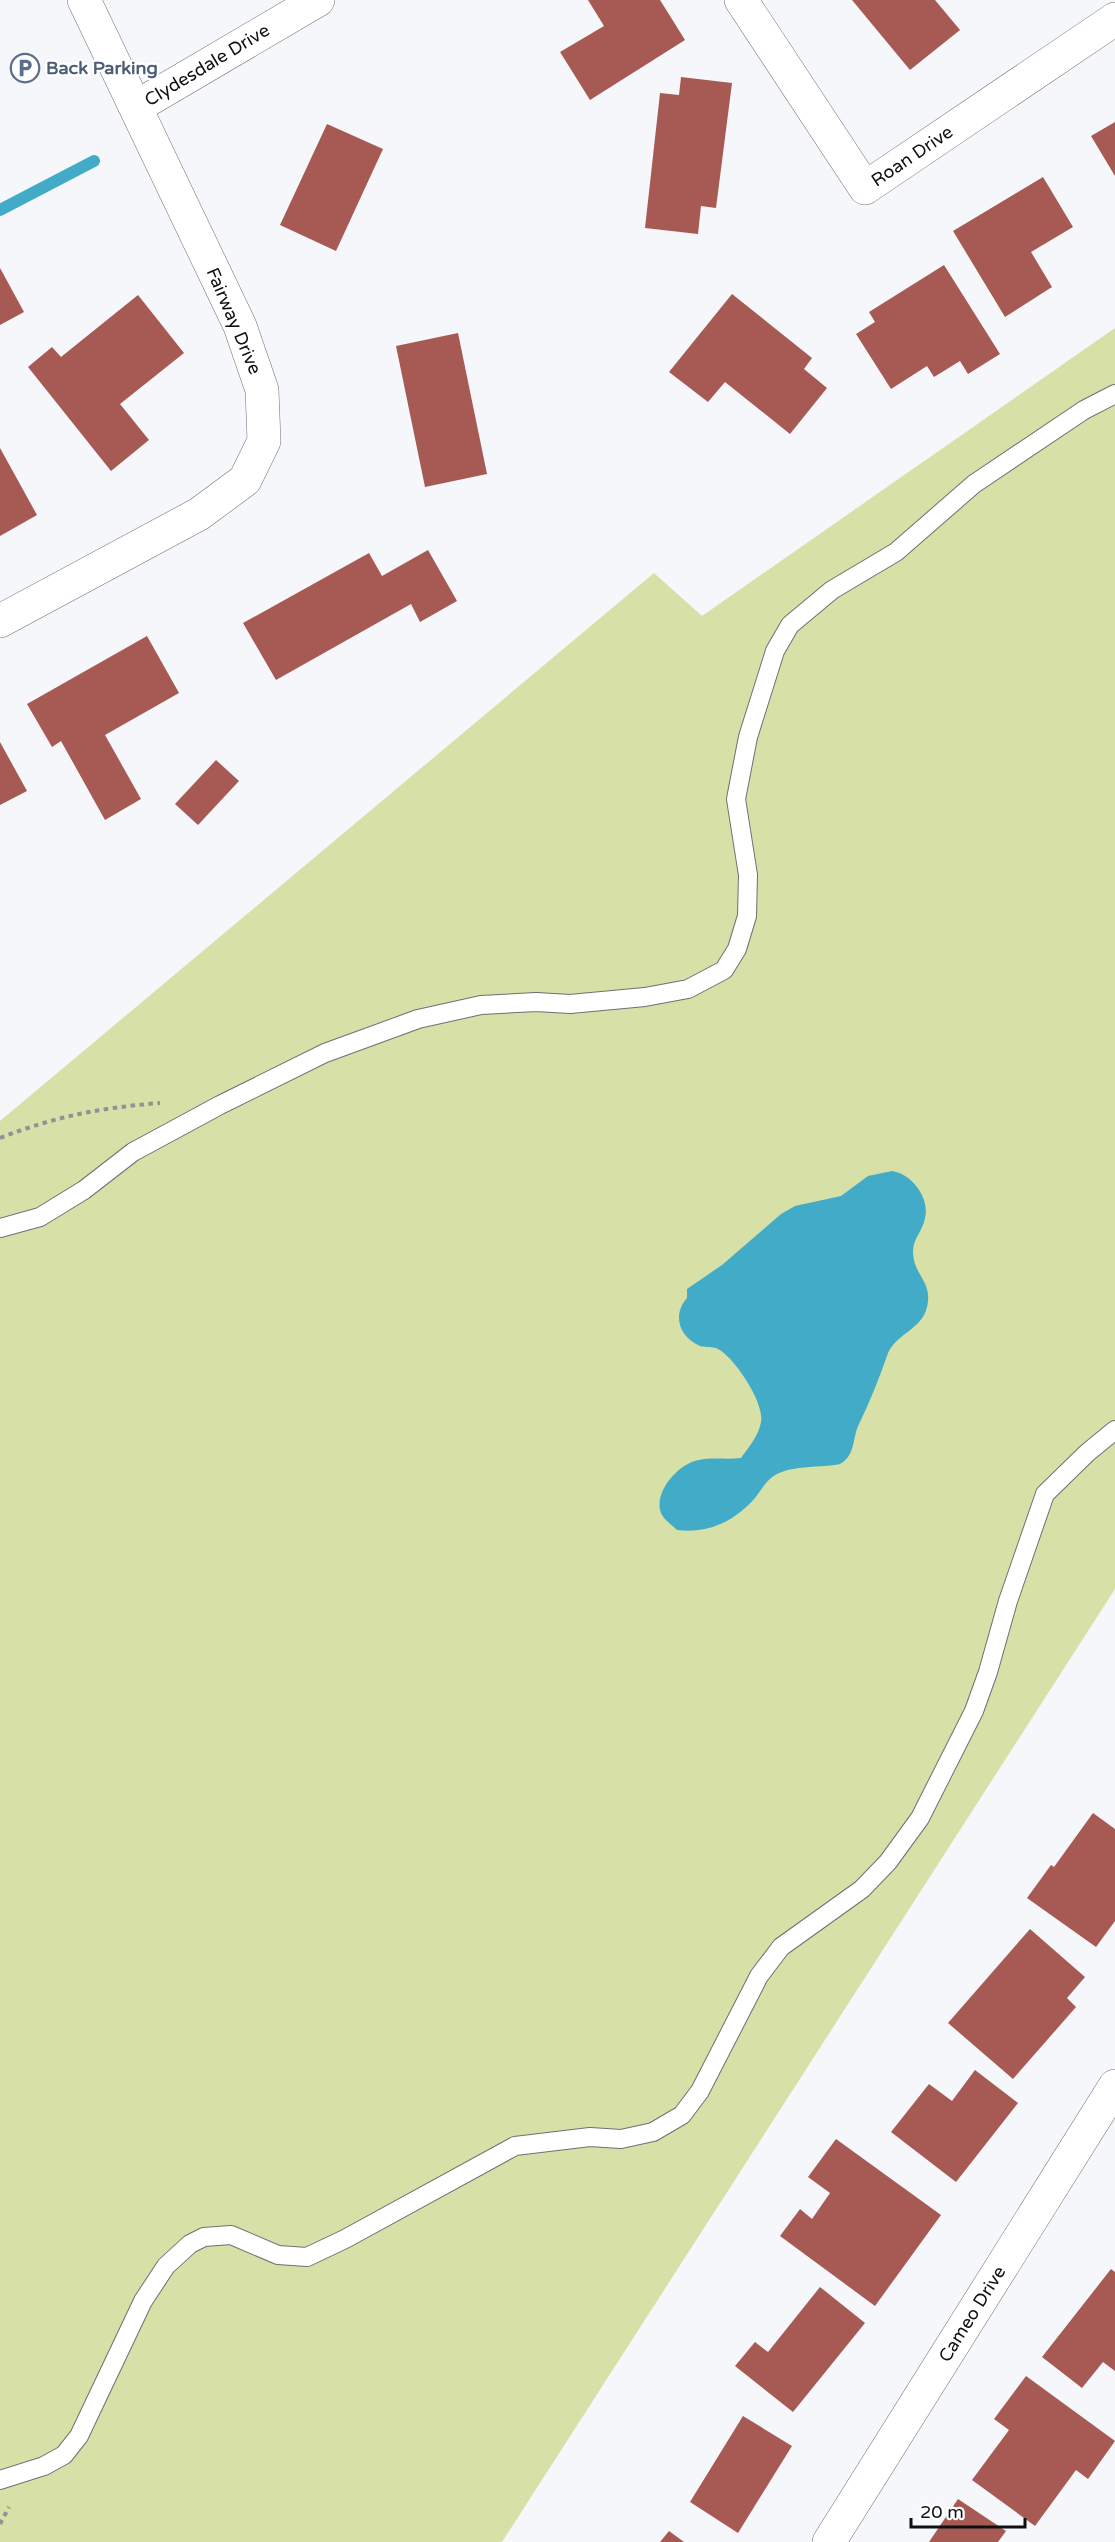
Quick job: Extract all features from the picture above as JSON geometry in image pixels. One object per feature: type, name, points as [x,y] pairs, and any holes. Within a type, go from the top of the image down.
[{"type":"street","name":"Clydesdale Drive","points":[[84,0],[136,107],[318,0]]},
{"type":"street","name":"Roan Drive","points":[[741,0],[865,188],[1115,19]]},
{"type":"street","name":"Fairway Drive","points":[[0,621],[199,514],[245,480],[264,441],[262,390],[240,326],[136,107]]},
{"type":"street","name":"Cameo Drive","points":[[829,2542],[1115,2086]]},
{"type":"lane","points":[[0,1228],[40,1217],[84,1190],[133,1152],[220,1105],[325,1053],[418,1019],[481,1005],[536,1002],[570,1004],[645,997],[688,989],[724,970],[737,949],[747,916],[748,876],[736,799],[748,737],[776,651],[790,625],[832,590],[896,552],[974,484],[1084,410],[1115,394]]},
{"type":"lane","points":[[0,2480],[28,2472],[64,2455],[79,2436],[143,2301],[166,2266],[190,2244],[204,2237],[231,2235],[278,2255],[307,2257],[345,2239],[515,2146],[590,2137],[621,2139],[653,2132],[682,2115],[700,2091],[759,1976],[781,1947],[862,1889],[888,1862],[920,1818],[974,1711],[988,1672],[1008,1601],[1045,1494],[1087,1453],[1115,1430]]},
{"type":"path","points":[[0,1138],[49,1119],[111,1107],[163,1103]]},
{"type":"green space","points":[[1115,328],[1115,1589],[502,2542],[0,2542],[0,1121],[654,573],[702,616]]},
{"type":"water","points":[[892,1171],[913,1182],[925,1203],[924,1223],[913,1252],[916,1267],[927,1291],[927,1307],[920,1321],[896,1342],[887,1356],[857,1429],[849,1456],[840,1464],[800,1468],[777,1474],[767,1481],[747,1506],[730,1519],[710,1528],[677,1530],[661,1513],[661,1496],[670,1480],[691,1462],[704,1459],[741,1458],[756,1436],[761,1422],[761,1414],[753,1393],[732,1361],[718,1349],[700,1346],[693,1342],[683,1331],[679,1318],[682,1305],[687,1298],[687,1289],[722,1265],[781,1214],[795,1206],[841,1196],[868,1176]]},
{"type":"building","points":[[588,0],[660,0],[685,40],[590,100],[560,52],[604,26]]},
{"type":"building","points":[[852,0],[935,0],[960,30],[910,70]]},
{"type":"building","points":[[681,77],[732,83],[716,208],[701,206],[698,234],[645,228],[660,93],[679,95]]},
{"type":"building","points":[[1115,122],[1115,176],[1091,136]]},
{"type":"building","points":[[327,124],[383,149],[336,251],[280,225]]},
{"type":"building","points":[[1043,177],[1073,227],[1031,252],[1052,287],[1005,317],[953,231]]},
{"type":"building","points":[[944,265],[1000,354],[968,374],[960,361],[934,377],[927,366],[891,389],[856,334],[875,322],[869,312]]},
{"type":"building","points":[[0,268],[24,312],[0,325]]},
{"type":"building","points":[[732,294],[812,358],[804,369],[827,388],[790,434],[725,382],[708,402],[669,372]]},
{"type":"building","points":[[138,295],[184,353],[120,404],[149,440],[111,471],[28,367],[52,347],[61,357]]},
{"type":"building","points":[[458,333],[487,474],[425,487],[396,346]]},
{"type":"building","points":[[0,448],[37,515],[0,536]]},
{"type":"building","points":[[428,550],[457,601],[420,622],[411,604],[276,680],[243,623],[369,553],[382,576]]},
{"type":"building","points":[[147,636],[179,693],[105,735],[141,799],[105,820],[61,741],[52,747],[27,704]]},
{"type":"building","points":[[0,742],[27,791],[0,805]]},
{"type":"building","points":[[216,760],[239,781],[198,825],[175,804]]},
{"type":"building","points":[[1093,1813],[1115,1829],[1115,1921],[1096,1947],[1027,1898],[1051,1865],[1054,1867]]},
{"type":"building","points":[[1030,1929],[1085,1977],[1067,1998],[1076,2007],[1013,2079],[948,2023]]},
{"type":"building","points":[[975,2070],[1018,2103],[956,2182],[891,2132],[929,2084],[952,2101]]},
{"type":"building","points":[[836,2139],[941,2215],[875,2306],[780,2236],[800,2209],[812,2219],[830,2193],[808,2177]]},
{"type":"building","points":[[1111,2269],[1115,2272],[1115,2371],[1103,2362],[1082,2388],[1042,2357]]},
{"type":"building","points":[[820,2287],[865,2323],[793,2412],[735,2366],[755,2342],[768,2352]]},
{"type":"building","points":[[1026,2376],[1115,2441],[1088,2479],[1076,2470],[1035,2526],[972,2480],[1009,2430],[994,2419]]},
{"type":"building","points":[[743,2416],[792,2446],[738,2533],[690,2502]]},
{"type":"building","points":[[958,2499],[1006,2531],[998,2542],[929,2542]]},
{"type":"building","points":[[669,2531],[684,2542],[660,2542]]},
{"type":"waterway","points":[[0,210],[94,161]]},
{"type":"place","name":"Back Parking","points":[[25,68]]}]
